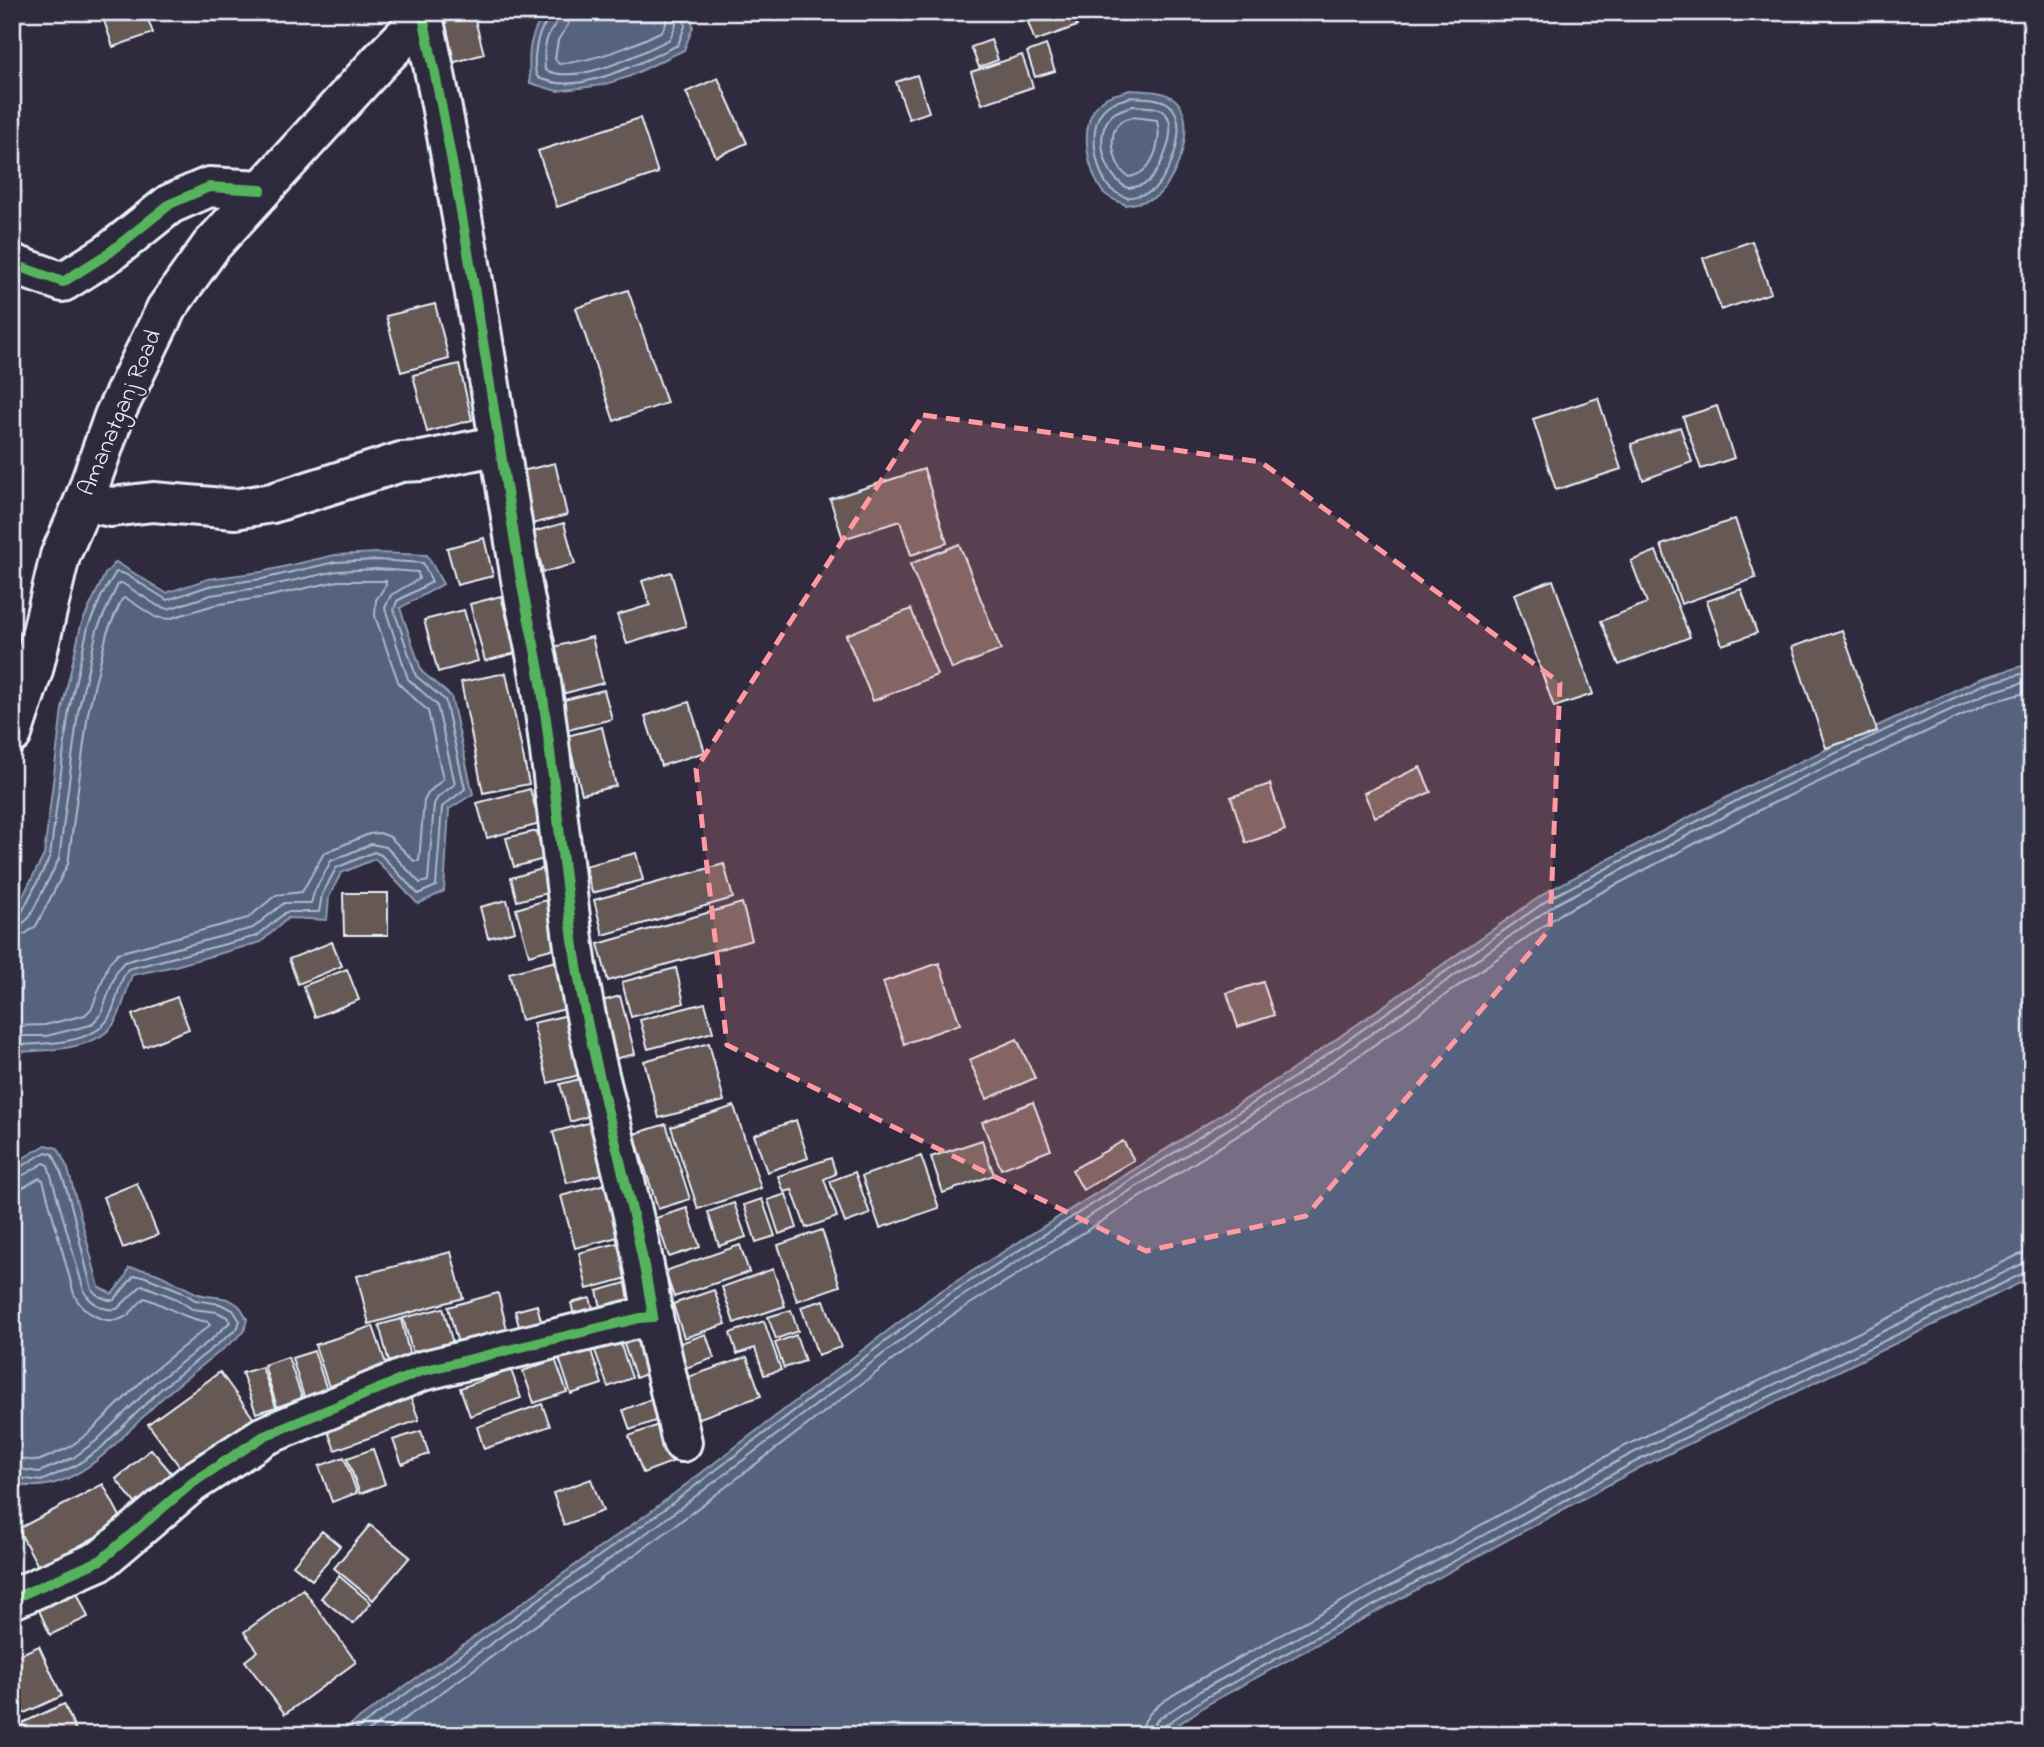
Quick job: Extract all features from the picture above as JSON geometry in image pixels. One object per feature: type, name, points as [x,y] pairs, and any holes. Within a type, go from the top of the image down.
[{"type":"street","name":"Amanatganj Road","points":[[12,734],[33,670],[60,556],[84,501],[114,415],[166,309],[211,246],[422,15]]},
{"type":"street","points":[[422,15],[441,100],[520,578],[542,688],[578,969],[682,1442]]},
{"type":"street","points":[[12,264],[63,282],[109,253],[170,204],[209,187],[261,190]]},
{"type":"street","points":[[84,501],[111,507],[153,502],[235,509],[272,503],[401,462],[422,461],[500,445]]},
{"type":"street","points":[[12,1599],[101,1560],[192,1483],[264,1436],[422,1371],[653,1317]]},
{"type":"highlighted area","points":[[923,415],[1261,462],[1560,683],[1550,929],[1306,1216],[1146,1251],[727,1045],[696,769]]},
{"type":"water","points":[[546,12],[691,12],[693,27],[684,50],[628,77],[602,85],[557,91],[530,83],[530,45]]},
{"type":"water","points":[[1130,90],[1158,92],[1173,98],[1181,107],[1185,119],[1185,133],[1178,163],[1165,188],[1154,198],[1126,205],[1107,196],[1096,181],[1088,157],[1087,131],[1090,118],[1104,99]]},
{"type":"water","points":[[335,555],[427,555],[443,584],[400,608],[422,672],[451,696],[473,794],[449,809],[444,891],[418,904],[375,859],[341,873],[329,897],[327,920],[288,918],[261,942],[132,975],[120,1011],[107,1032],[96,1039],[68,1048],[12,1052],[12,917],[44,855],[62,709],[81,625],[105,574],[116,562],[166,593],[208,579],[261,572]]},
{"type":"water","points":[[2032,663],[2032,1277],[1637,1469],[1208,1704],[1163,1735],[336,1735],[650,1512],[936,1294],[1292,1070],[1548,891],[1758,781],[1979,679]]},
{"type":"water","points":[[46,1145],[58,1148],[68,1169],[99,1287],[112,1294],[125,1278],[129,1268],[139,1269],[164,1277],[196,1293],[233,1302],[241,1308],[247,1319],[244,1332],[168,1393],[98,1459],[78,1473],[57,1482],[35,1486],[12,1483],[12,1162]]},
{"type":"building","points":[[12,12],[34,12],[34,13],[12,20]]},
{"type":"building","points":[[101,12],[145,12],[153,33],[113,47]]},
{"type":"building","points":[[439,12],[473,12],[484,54],[444,65]]},
{"type":"building","points":[[1056,12],[1073,12],[1077,26],[1035,41],[1028,22]]},
{"type":"building","points":[[991,40],[998,60],[979,67],[971,47]]},
{"type":"building","points":[[1046,45],[1055,71],[1035,77],[1027,52]]},
{"type":"building","points":[[1022,55],[1033,87],[982,104],[971,72]]},
{"type":"building","points":[[917,75],[929,112],[909,119],[896,82]]},
{"type":"building","points":[[718,78],[747,143],[716,157],[686,92]]},
{"type":"building","points":[[640,118],[658,173],[557,207],[538,151]]},
{"type":"building","points":[[1752,241],[1771,293],[1721,310],[1703,258]]},
{"type":"building","points":[[628,290],[667,403],[614,421],[576,308]]},
{"type":"building","points":[[435,304],[449,359],[401,372],[386,316]]},
{"type":"building","points":[[459,364],[472,420],[427,432],[413,375]]},
{"type":"building","points":[[1598,398],[1621,469],[1556,490],[1533,419]]},
{"type":"building","points":[[1717,406],[1734,458],[1701,469],[1683,417]]},
{"type":"building","points":[[1680,427],[1692,462],[1643,480],[1631,444]]},
{"type":"building","points":[[555,463],[567,515],[532,524],[518,472]]},
{"type":"building","points":[[924,469],[947,543],[911,555],[900,521],[843,539],[830,499]]},
{"type":"building","points":[[1735,519],[1756,578],[1681,604],[1661,545]]},
{"type":"building","points":[[564,523],[575,564],[543,572],[533,532]]},
{"type":"building","points":[[484,538],[493,576],[457,585],[447,548]]},
{"type":"building","points":[[959,544],[1001,650],[952,669],[910,564]]},
{"type":"building","points":[[1656,551],[1690,637],[1619,665],[1601,621],[1647,603],[1631,561]]},
{"type":"building","points":[[671,572],[686,626],[627,644],[617,615],[650,605],[642,581]]},
{"type":"building","points":[[1553,580],[1593,694],[1554,707],[1514,594]]},
{"type":"building","points":[[1741,589],[1757,633],[1722,645],[1707,601]]},
{"type":"building","points":[[501,596],[516,653],[485,661],[470,604]]},
{"type":"building","points":[[911,609],[937,675],[873,701],[846,635]]},
{"type":"building","points":[[464,610],[478,661],[438,672],[424,620]]},
{"type":"building","points":[[1842,630],[1877,731],[1826,748],[1792,647]]},
{"type":"building","points":[[592,637],[603,683],[562,694],[550,648]]},
{"type":"building","points":[[506,673],[529,784],[483,793],[461,682]]},
{"type":"building","points":[[604,690],[612,719],[568,730],[560,701]]},
{"type":"building","points":[[689,702],[705,752],[661,766],[645,716]]},
{"type":"building","points":[[602,727],[616,786],[582,794],[567,736]]},
{"type":"building","points":[[1420,767],[1431,792],[1375,817],[1364,793]]},
{"type":"building","points":[[1270,784],[1285,830],[1246,843],[1231,797]]},
{"type":"building","points":[[530,789],[540,824],[487,838],[477,803]]},
{"type":"building","points":[[537,831],[544,859],[514,867],[506,838]]},
{"type":"building","points":[[636,853],[643,880],[592,893],[585,866]]},
{"type":"building","points":[[724,864],[733,898],[603,935],[594,900]]},
{"type":"building","points":[[545,868],[551,892],[517,901],[511,878]]},
{"type":"building","points":[[343,893],[388,893],[388,935],[344,935]]},
{"type":"building","points":[[550,899],[562,946],[529,955],[516,909]]},
{"type":"building","points":[[507,900],[515,931],[488,938],[480,907]]},
{"type":"building","points":[[742,903],[752,940],[608,981],[598,944]]},
{"type":"building","points":[[332,942],[342,966],[298,984],[289,959]]},
{"type":"building","points":[[556,961],[569,1008],[521,1020],[509,973]]},
{"type":"building","points":[[939,963],[960,1024],[904,1044],[883,982]]},
{"type":"building","points":[[676,968],[684,1003],[631,1017],[622,982]]},
{"type":"building","points":[[347,969],[359,1000],[315,1017],[303,986]]},
{"type":"building","points":[[1263,982],[1274,1015],[1238,1027],[1227,993]]},
{"type":"building","points":[[620,996],[635,1054],[614,1059],[599,1002]]},
{"type":"building","points":[[177,997],[189,1029],[144,1047],[132,1015]]},
{"type":"building","points":[[705,1003],[713,1032],[648,1049],[640,1020]]},
{"type":"building","points":[[572,1014],[587,1073],[548,1083],[533,1023]]},
{"type":"building","points":[[1017,1039],[1035,1078],[987,1099],[969,1060]]},
{"type":"building","points":[[709,1043],[724,1101],[659,1118],[644,1061]]},
{"type":"building","points":[[580,1079],[589,1116],[570,1122],[560,1084]]},
{"type":"building","points":[[1033,1102],[1051,1150],[1001,1169],[982,1122]]},
{"type":"building","points":[[734,1106],[761,1188],[698,1209],[671,1127]]},
{"type":"building","points":[[796,1120],[808,1158],[767,1172],[754,1135]]},
{"type":"building","points":[[592,1122],[606,1173],[567,1183],[553,1132]]},
{"type":"building","points":[[666,1124],[690,1199],[658,1209],[634,1134]]},
{"type":"building","points":[[982,1140],[994,1175],[943,1193],[931,1157]]},
{"type":"building","points":[[1123,1141],[1134,1160],[1083,1190],[1072,1170]]},
{"type":"building","points":[[921,1156],[939,1208],[880,1228],[862,1176]]},
{"type":"building","points":[[831,1158],[836,1174],[824,1179],[837,1217],[806,1228],[792,1190],[784,1192],[778,1176]]},
{"type":"building","points":[[855,1172],[870,1214],[845,1223],[830,1181]]},
{"type":"building","points":[[137,1183],[158,1235],[123,1248],[103,1197]]},
{"type":"building","points":[[605,1184],[618,1237],[575,1248],[561,1196]]},
{"type":"building","points":[[786,1194],[797,1228],[779,1234],[768,1200]]},
{"type":"building","points":[[762,1199],[775,1236],[756,1242],[744,1205]]},
{"type":"building","points":[[734,1203],[746,1237],[719,1246],[708,1212]]},
{"type":"building","points":[[687,1208],[700,1247],[669,1257],[656,1218]]},
{"type":"building","points":[[822,1230],[840,1286],[797,1301],[778,1245]]},
{"type":"building","points":[[622,1242],[631,1277],[587,1289],[579,1253]]},
{"type":"building","points":[[740,1245],[749,1272],[674,1297],[665,1271]]},
{"type":"building","points":[[451,1252],[463,1298],[369,1324],[357,1276]]},
{"type":"building","points":[[773,1269],[785,1306],[734,1323],[722,1287]]},
{"type":"building","points":[[629,1282],[637,1315],[605,1323],[597,1291]]},
{"type":"building","points":[[714,1290],[726,1324],[684,1338],[673,1304]]},
{"type":"building","points":[[498,1293],[509,1337],[460,1351],[448,1307]]},
{"type":"building","points":[[590,1298],[597,1322],[577,1327],[571,1303]]},
{"type":"building","points":[[824,1300],[841,1347],[818,1355],[801,1307]]},
{"type":"building","points":[[537,1305],[544,1332],[522,1338],[515,1311]]},
{"type":"building","points":[[443,1308],[455,1351],[415,1361],[403,1318]]},
{"type":"building","points":[[791,1310],[798,1331],[776,1339],[768,1317]]},
{"type":"building","points":[[401,1319],[410,1357],[389,1362],[379,1325]]},
{"type":"building","points":[[764,1321],[781,1370],[764,1375],[755,1348],[737,1354],[730,1333]]},
{"type":"building","points":[[373,1326],[387,1367],[329,1387],[315,1345]]},
{"type":"building","points":[[706,1334],[714,1358],[680,1370],[672,1346]]},
{"type":"building","points":[[796,1335],[805,1361],[784,1368],[775,1343]]},
{"type":"building","points":[[641,1336],[654,1371],[636,1378],[623,1342]]},
{"type":"building","points":[[619,1340],[632,1378],[608,1387],[594,1348]]},
{"type":"building","points":[[589,1345],[602,1384],[571,1394],[558,1355]]},
{"type":"building","points":[[314,1351],[327,1390],[304,1397],[292,1358]]},
{"type":"building","points":[[288,1357],[302,1398],[277,1407],[264,1365]]},
{"type":"building","points":[[747,1357],[761,1396],[697,1419],[682,1379]]},
{"type":"building","points":[[555,1359],[567,1392],[534,1403],[523,1371]]},
{"type":"building","points":[[262,1367],[276,1407],[256,1413],[242,1373]]},
{"type":"building","points":[[511,1370],[521,1398],[470,1416],[460,1388]]},
{"type":"building","points":[[220,1372],[254,1419],[183,1471],[148,1424]]},
{"type":"building","points":[[410,1396],[419,1420],[335,1450],[326,1426]]},
{"type":"building","points":[[651,1399],[658,1420],[630,1430],[623,1410]]},
{"type":"building","points":[[542,1404],[550,1426],[484,1449],[477,1427]]},
{"type":"building","points":[[658,1425],[672,1462],[643,1473],[629,1436]]},
{"type":"building","points":[[421,1431],[429,1454],[402,1464],[393,1440]]},
{"type":"building","points":[[151,1449],[174,1476],[138,1507],[116,1479]]},
{"type":"building","points":[[373,1449],[385,1484],[360,1494],[347,1458]]},
{"type":"building","points":[[344,1457],[357,1493],[332,1502],[319,1466]]},
{"type":"building","points":[[591,1479],[603,1511],[564,1525],[553,1493]]},
{"type":"building","points":[[103,1484],[123,1522],[39,1568],[18,1529]]},
{"type":"building","points":[[370,1525],[410,1557],[373,1600],[334,1568]]},
{"type":"building","points":[[322,1531],[340,1546],[312,1580],[293,1565]]},
{"type":"building","points":[[339,1576],[371,1603],[353,1624],[321,1598]]},
{"type":"building","points":[[303,1589],[356,1662],[285,1714],[245,1661],[258,1651],[244,1632]]},
{"type":"building","points":[[76,1590],[88,1617],[50,1635],[38,1608]]},
{"type":"building","points":[[39,1646],[62,1696],[20,1715],[12,1699],[12,1658]]},
{"type":"building","points":[[64,1704],[78,1735],[28,1735],[22,1723]]},
{"type":"cycle path","points":[[12,1599],[101,1560],[192,1483],[264,1436],[422,1371],[653,1317],[577,967],[540,675],[522,588],[463,225],[423,17]]},
{"type":"cycle path","points":[[12,264],[63,282],[109,253],[170,204],[209,187],[261,190]]}]
